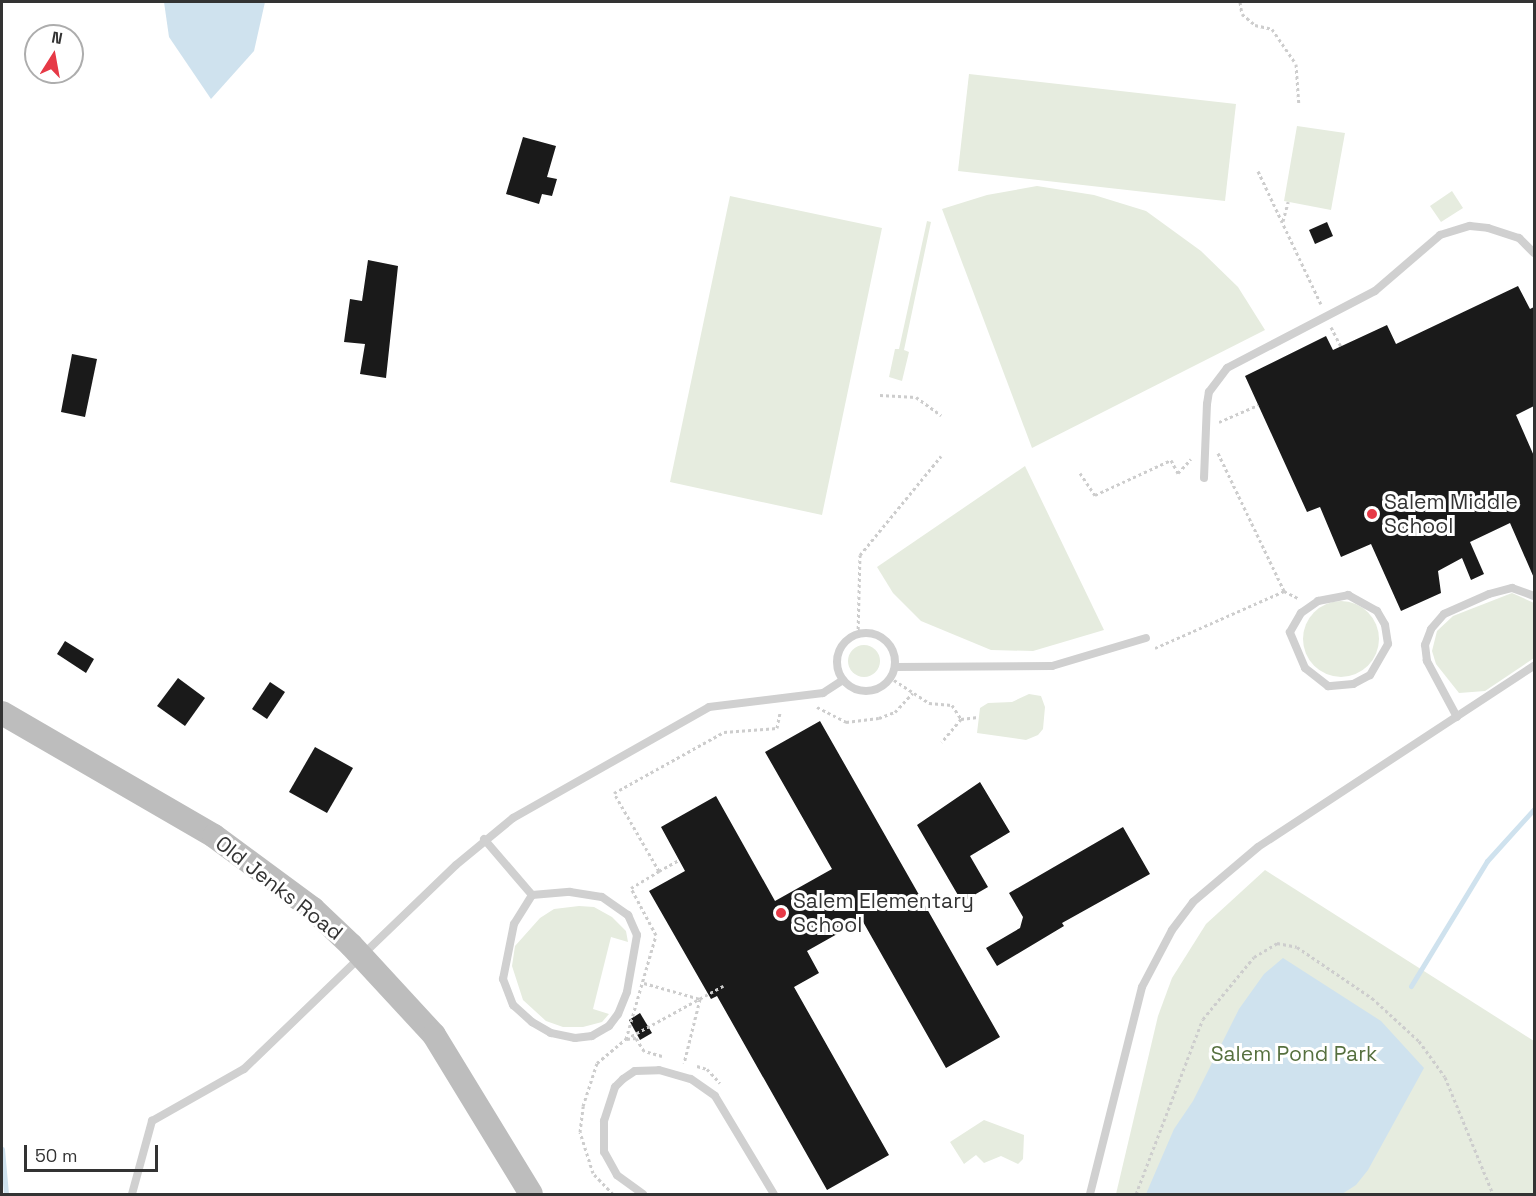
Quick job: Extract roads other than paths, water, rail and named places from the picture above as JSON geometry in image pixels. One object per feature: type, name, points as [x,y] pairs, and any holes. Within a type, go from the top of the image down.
[{"type":"street","name":"Old Jenks Road","points":[[2,713],[214,836],[305,903],[363,957],[434,1035],[531,1194]]},
{"type":"lane","points":[[1204,478],[1205,429],[1209,392],[1227,368],[1375,291],[1440,235],[1470,226],[1504,232],[1519,238],[1534,253]]},
{"type":"lane","points":[[1457,717],[1427,661],[1425,645],[1431,629],[1444,614],[1489,594],[1512,588],[1534,596]]},
{"type":"lane","points":[[1348,595],[1377,611],[1385,626],[1388,644],[1370,675],[1353,684],[1328,686],[1319,682],[1305,668],[1290,632],[1301,613],[1318,601],[1348,595]]},
{"type":"lane","points":[[869,633],[886,641],[895,657],[895,667],[890,678],[868,691],[850,686],[843,680],[839,671],[839,653],[858,635],[869,633]]},
{"type":"lane","points":[[895,667],[1052,666],[1146,638]]},
{"type":"lane","points":[[1090,1194],[1142,987],[1172,930],[1193,902],[1258,847],[1534,666]]},
{"type":"lane","points":[[132,1194],[152,1120],[244,1069],[484,839],[513,818],[709,707],[823,693],[843,680]]},
{"type":"lane","points":[[484,839],[532,895]]},
{"type":"lane","points":[[570,892],[602,897],[628,915],[637,935],[627,992],[618,1014],[609,1026],[592,1036],[575,1038],[551,1033],[513,1005],[503,979],[506,950],[514,924],[532,895],[570,892]]},
{"type":"lane","points":[[643,1194],[617,1175],[604,1152],[604,1121],[615,1087],[623,1078],[635,1071],[659,1070],[691,1079],[715,1096],[774,1194]]},
{"type":"water","points":[[164,2],[265,2],[254,51],[211,99],[169,37]]},
{"type":"water","points":[[1283,958],[1381,1021],[1424,1068],[1368,1170],[1356,1185],[1342,1194],[1146,1194],[1174,1129],[1193,1101],[1239,1009],[1264,974]]},
{"type":"waterway","points":[[1411,986],[1487,861],[1534,809]]},
{"type":"waterway","points":[[2,1149],[6,1194]]},
{"type":"place","name":"Salem Middle School","points":[[1372,514]]},
{"type":"place","name":"Salem Elementary School","points":[[781,913]]},
{"type":"park label","name":"Salem Pond Park","points":[[1294,1054]]}]
